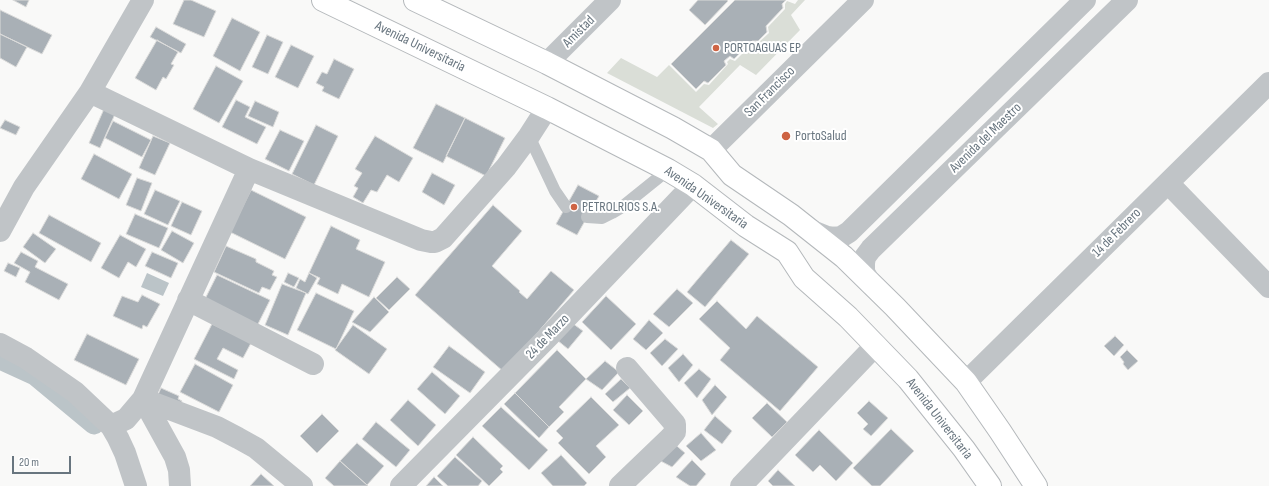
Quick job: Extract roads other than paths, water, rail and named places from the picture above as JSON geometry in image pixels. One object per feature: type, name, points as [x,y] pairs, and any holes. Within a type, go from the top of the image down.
[{"type":"main road","name":"Avenida Universitaria","points":[[323,0],[547,108],[668,170],[693,185],[746,226],[787,252],[804,278],[848,317],[908,379],[964,449],[990,486]]},
{"type":"main road","points":[[415,0],[547,63],[673,128],[712,150],[732,175],[812,231],[844,257],[895,307],[966,382],[1036,486]]},
{"type":"street","name":"Amistad","points":[[547,63],[610,0]]},
{"type":"street","name":"San Francisco","points":[[712,150],[863,0]]},
{"type":"street","name":"Avenida del Maestro","points":[[812,231],[834,238],[841,237],[849,232],[1085,0]]},
{"type":"street","name":"Avenida del Maestro","points":[[870,283],[864,272],[865,257],[895,225],[898,224],[1127,0]]},
{"type":"street","points":[[0,231],[24,187],[90,92],[138,2]]},
{"type":"street","name":"14 de Febrero","points":[[966,382],[1269,83]]},
{"type":"street","points":[[90,92],[249,169],[421,240],[431,242],[435,242],[443,238],[506,167],[547,108]]},
{"type":"street","points":[[111,426],[126,419],[143,399],[249,169]]},
{"type":"street","points":[[1168,183],[1269,287]]},
{"type":"street","name":"24 de Marzo","points":[[401,486],[549,336],[693,185]]},
{"type":"street","points":[[875,207],[874,218],[877,224],[883,227],[898,224]]},
{"type":"street","points":[[188,300],[313,364]]},
{"type":"street","points":[[0,344],[26,358],[75,392],[111,426],[125,453],[136,486]]},
{"type":"street","points":[[741,486],[876,345]]},
{"type":"street","points":[[627,368],[675,424],[675,432],[632,482]]},
{"type":"street","points":[[143,399],[175,457],[180,486]]},
{"type":"street","points":[[143,399],[217,427],[238,438],[256,448],[302,486]]},
{"type":"lane","points":[[529,136],[554,190],[566,207]]},
{"type":"lane","points":[[587,217],[602,218],[612,213],[622,207],[668,170]]},
{"type":"waterway","points":[[0,359],[35,375],[94,424]]},
{"type":"place","name":"PORTOAGUAS EP","points":[[716,48]]},
{"type":"place","name":"PortoSalud","points":[[786,136]]},
{"type":"place","name":"PETROLRIOS S.A.","points":[[574,207]]}]
